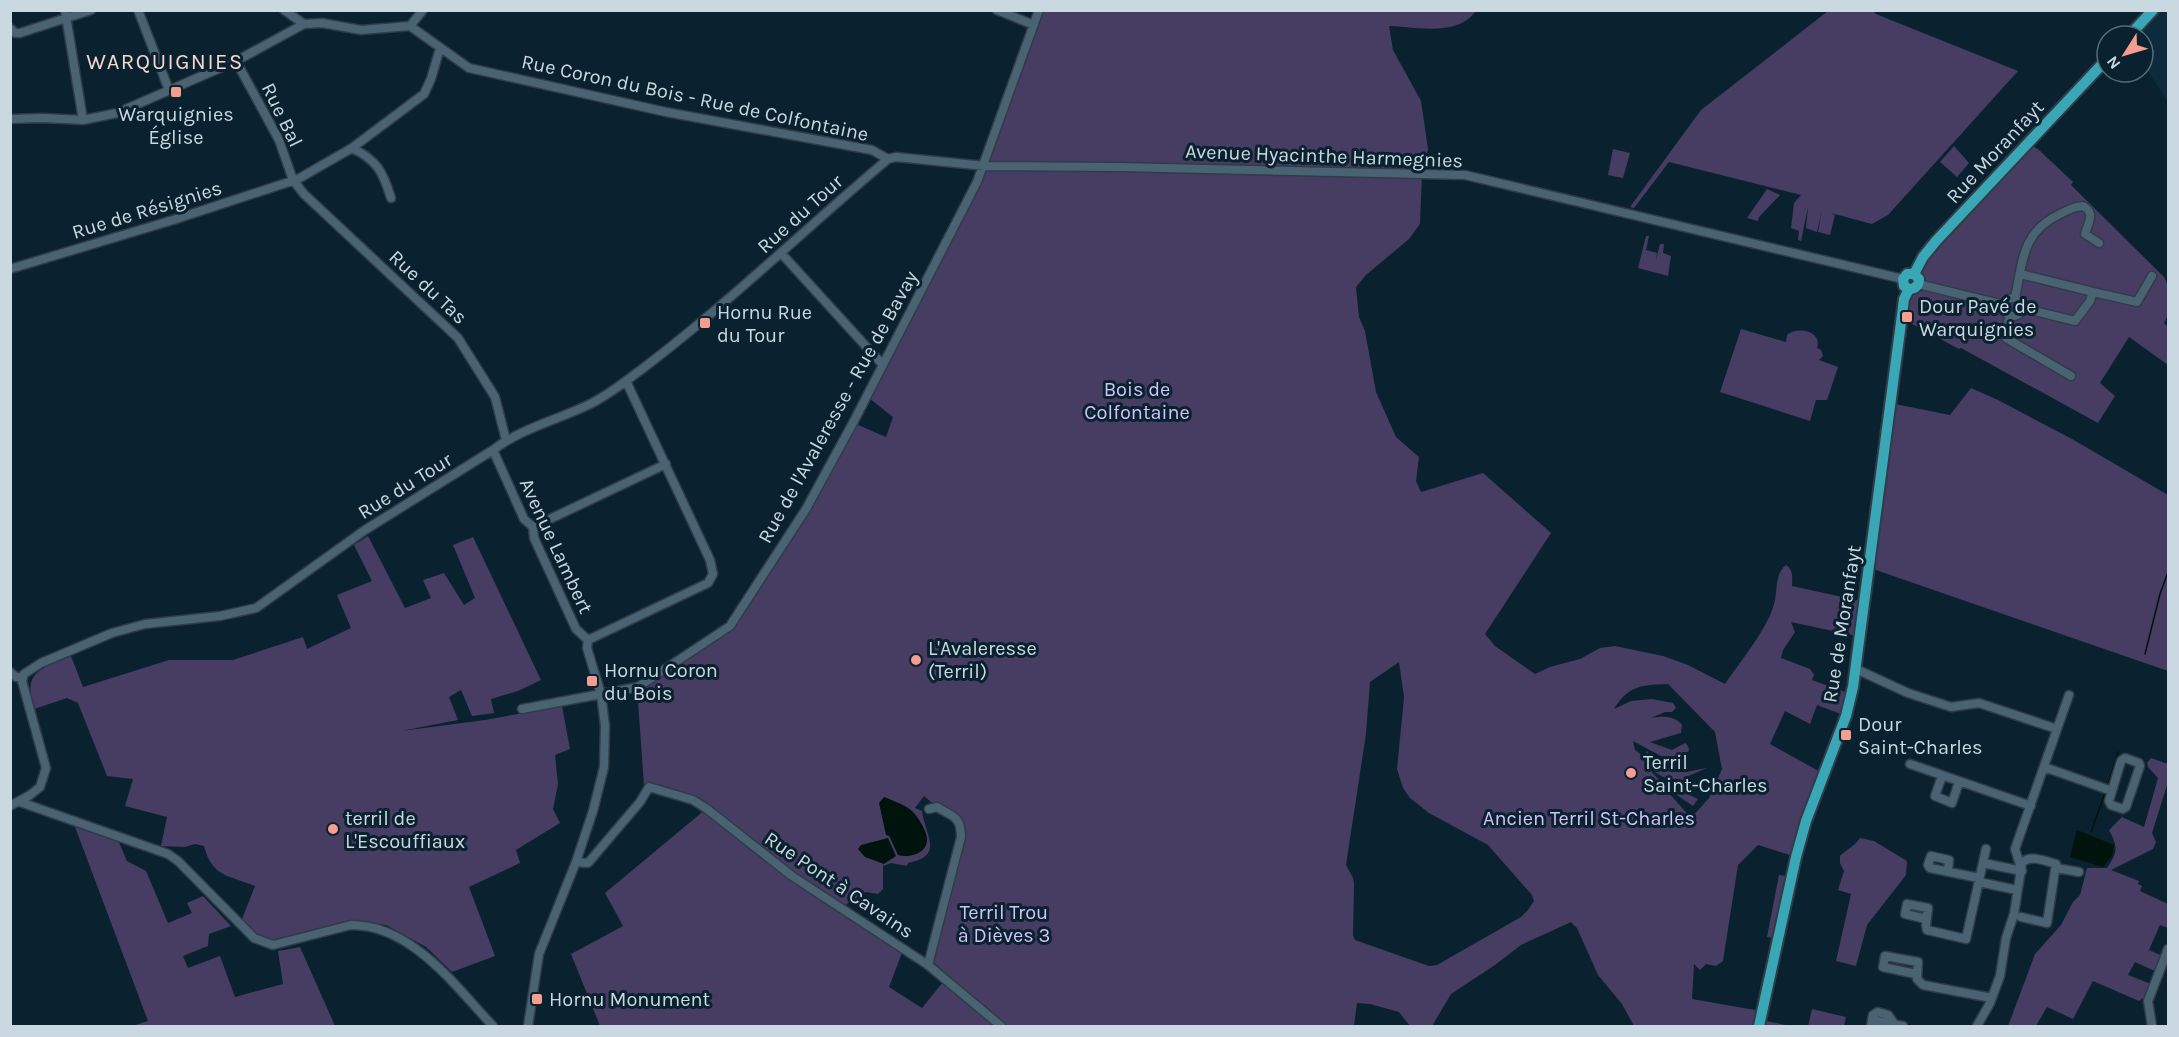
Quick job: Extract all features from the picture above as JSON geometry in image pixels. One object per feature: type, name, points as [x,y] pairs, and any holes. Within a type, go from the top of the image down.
[{"type":"main road","points":[[2140,24],[2153,10]]},
{"type":"main road","name":"Rue Moranfayt","points":[[1914,282],[1923,257],[1936,241],[2095,72]]},
{"type":"main road","points":[[1903,279],[1903,284],[1914,282]]},
{"type":"main road","name":"Rue de Moranfayt","points":[[1759,1026],[1801,839],[1846,716],[1856,669],[1902,315],[1914,282]]},
{"type":"street","points":[[13,30],[66,14],[91,10]]},
{"type":"street","points":[[138,10],[170,90]]},
{"type":"street","points":[[284,10],[304,24]]},
{"type":"street","points":[[10,119],[82,120],[117,113],[236,61],[304,24],[322,23],[361,30],[411,26],[423,10]]},
{"type":"street","points":[[997,10],[1034,25]]},
{"type":"street","name":"Rue de l'Avaleresse - Rue de Bavay","points":[[601,694],[638,687],[730,626],[806,509],[985,166],[1039,10]]},
{"type":"street","points":[[66,14],[82,120]]},
{"type":"street","name":"Rue Coron du Bois - Rue de Colfontaine","points":[[411,26],[469,68],[666,112],[872,150],[888,159],[899,156],[985,166]]},
{"type":"street","points":[[391,198],[379,169],[366,154],[352,148],[424,94],[440,48]]},
{"type":"street","name":"Rue Bal","points":[[236,61],[279,140],[296,179]]},
{"type":"street","name":"Rue de Résignies","points":[[10,269],[173,220],[296,179],[352,148]]},
{"type":"street","name":"Rue du Tour","points":[[22,677],[41,663],[112,633],[145,624],[220,616],[256,608],[365,530],[506,440],[591,404],[626,381],[738,292],[888,159]]},
{"type":"street","name":"Avenue Hyacinthe Harmegnies","points":[[985,166],[1119,166],[1465,176],[1903,279]]},
{"type":"street","name":"Rue du Tas","points":[[296,179],[304,194],[458,338],[495,397],[506,440]]},
{"type":"street","points":[[2015,298],[2029,240],[2049,219],[2076,206],[2083,206],[2089,210],[2091,216],[2085,234],[2099,243]]},
{"type":"street","points":[[781,253],[882,365]]},
{"type":"street","points":[[2020,274],[2137,302],[2152,276]]},
{"type":"street","points":[[1914,282],[2004,305]]},
{"type":"street","points":[[2022,308],[2075,321],[2090,302],[2094,292]]},
{"type":"street","points":[[2009,298],[2015,298],[2020,301],[2022,308],[2018,315],[2010,316],[2004,310],[2004,305],[2009,298]]},
{"type":"street","points":[[2010,316],[2005,331],[2006,338],[2071,376]]},
{"type":"street","points":[[588,640],[711,579],[713,567],[626,381]]},
{"type":"street","name":"Avenue Lambert","points":[[493,450],[524,519],[533,527],[534,538],[576,629],[588,640],[587,648],[601,694],[606,743],[604,767],[593,811],[576,862],[539,954],[528,1026]]},
{"type":"street","points":[[533,527],[666,464]]},
{"type":"street","points":[[1856,669],[1908,693],[1951,707],[1979,703],[2057,729]]},
{"type":"street","points":[[10,672],[12,675],[22,677],[24,692],[46,768],[39,787],[20,802],[10,806]]},
{"type":"street","points":[[522,709],[601,694]]},
{"type":"street","points":[[2022,871],[2016,849],[2068,695]]},
{"type":"street","points":[[2125,758],[2139,762],[2140,766],[2126,807],[2123,809],[2111,805],[2109,801],[2112,791],[2121,761],[2125,758]]},
{"type":"street","points":[[1910,764],[2031,806]]},
{"type":"street","points":[[2044,767],[2112,791]]},
{"type":"street","points":[[1942,776],[1935,796],[1952,803],[1959,782]]},
{"type":"street","name":"Rue Pont à Cavains","points":[[576,862],[588,863],[640,802],[649,787],[698,803],[784,870],[928,965],[1001,1026]]},
{"type":"street","points":[[20,802],[168,854],[178,861],[237,923],[254,938],[265,943],[273,945],[351,926],[371,927],[394,934],[418,949],[493,1026]]},
{"type":"street","points":[[928,965],[961,837],[961,824],[957,819],[937,807],[929,808]]},
{"type":"street","points":[[1926,919],[1927,930],[1966,939],[1986,849]]},
{"type":"street","points":[[1977,1026],[2000,976],[2006,938],[2014,914],[2022,863],[2027,858],[2079,872]]},
{"type":"street","points":[[1983,863],[2022,871]]},
{"type":"street","points":[[2021,917],[2047,923],[2056,866]]},
{"type":"street","points":[[1948,871],[2017,890]]},
{"type":"street","points":[[2152,1026],[2148,1001],[2169,949]]},
{"type":"street","points":[[1916,974],[1917,979],[1923,985],[1989,999]]},
{"type":"street","points":[[1872,1023],[1899,1025]]},
{"type":"shaded area","points":[[2153,11],[2168,11],[2168,102],[2155,82],[2155,24],[2141,24]]},
{"type":"shaded area","points":[[884,797],[908,808],[924,828],[926,843],[917,854],[898,855],[890,836],[886,835],[879,803]]},
{"type":"shaded area","points":[[2077,830],[2114,845],[2112,856],[2103,867],[2070,857]]},
{"type":"shaded area","points":[[888,838],[896,856],[884,864],[865,857],[858,849],[861,845]]},
{"type":"green space","name":"Bois de Colfontaine","points":[[1039,11],[1476,11],[1468,19],[1458,24],[1436,29],[1389,26],[1393,50],[1421,101],[1428,149],[1422,173],[1420,224],[1409,239],[1366,275],[1356,287],[1359,317],[1365,331],[1376,392],[1396,437],[1419,457],[1416,481],[1421,492],[1483,473],[1551,533],[1485,634],[1495,646],[1535,674],[1550,667],[1580,659],[1600,648],[1615,646],[1663,656],[1688,665],[1725,684],[1766,624],[1774,604],[1780,573],[1786,565],[1791,572],[1792,586],[1865,602],[1861,637],[1791,622],[1795,632],[1783,650],[1781,658],[1810,669],[1814,675],[1812,680],[1851,694],[1846,716],[1817,705],[1810,724],[1785,711],[1770,744],[1824,774],[1796,857],[1758,845],[1738,865],[1723,961],[1716,966],[1706,964],[1700,970],[1694,964],[1692,999],[1755,1010],[1762,1013],[1761,1020],[1791,1026],[1634,1026],[1622,1004],[1598,975],[1577,928],[1571,922],[1521,945],[1451,994],[1432,1026],[1410,1026],[1399,1012],[1357,1003],[1354,1026],[1004,1026],[930,965],[966,836],[924,796],[915,808],[922,811],[929,836],[929,850],[926,855],[908,863],[907,866],[891,863],[883,866],[883,889],[878,894],[866,892],[842,907],[795,876],[696,801],[644,786],[637,687],[733,628],[809,512],[856,424],[886,437],[893,417],[869,398],[980,184]],"holes":[[[1399,662],[1404,697],[1397,769],[1403,788],[1410,798],[1429,813],[1488,845],[1532,895],[1534,901],[1521,917],[1437,965],[1429,966],[1355,940],[1353,935],[1354,884],[1346,865],[1366,734],[1370,682]],[[1668,684],[1715,732],[1722,769],[1709,798],[1691,818],[1668,792],[1671,791],[1693,806],[1698,799],[1665,783],[1650,769],[1663,777],[1706,788],[1686,777],[1707,768],[1674,772],[1661,765],[1647,751],[1643,756],[1635,750],[1633,741],[1672,762],[1689,751],[1685,743],[1672,750],[1650,742],[1681,733],[1682,725],[1675,719],[1651,718],[1665,712],[1672,712],[1676,708],[1673,703],[1652,699],[1631,701],[1614,709],[1625,695],[1637,688]],[[886,798],[911,810],[924,832],[898,855],[889,836]]]},
{"type":"green space","points":[[1828,11],[1873,11],[2018,71],[1888,215],[1872,224],[1831,213],[1835,215],[1830,235],[1818,232],[1822,210],[1817,232],[1806,228],[1808,207],[1801,241],[1798,240],[1799,231],[1791,228],[1794,203],[1801,195],[1669,162],[1634,208],[1630,207],[1701,110]]},
{"type":"green space","points":[[2028,143],[2039,150],[2073,182],[2071,185],[2164,277],[2168,287],[2170,300],[2164,323],[2168,327],[2168,365],[2129,337],[2100,383],[2115,396],[2098,423],[1901,318],[1904,299],[1916,289],[1924,289],[1918,268]]},
{"type":"green space","points":[[1954,146],[1969,163],[1957,177],[1940,162]]},
{"type":"green space","points":[[1613,149],[1630,153],[1623,178],[1608,175]]},
{"type":"green space","points":[[1767,189],[1780,195],[1759,217],[1758,221],[1747,218]]},
{"type":"green space","points":[[1646,236],[1649,236],[1646,250],[1657,253],[1656,260],[1660,244],[1664,244],[1663,253],[1671,256],[1668,276],[1638,268]]},
{"type":"green space","points":[[1741,329],[1786,342],[1787,335],[1791,332],[1808,332],[1813,334],[1818,342],[1817,348],[1821,350],[1823,356],[1819,360],[1838,367],[1827,400],[1816,400],[1810,421],[1720,392]]},
{"type":"green space","points":[[1971,388],[2072,439],[2168,495],[2168,671],[1873,569],[1890,403],[1950,415]]},
{"type":"green space","points":[[368,536],[405,608],[431,598],[423,580],[444,573],[464,605],[475,598],[453,545],[473,537],[541,680],[518,691],[491,699],[494,713],[472,716],[461,690],[449,697],[458,720],[401,731],[485,720],[562,706],[570,749],[555,755],[558,784],[553,809],[560,823],[516,850],[520,863],[469,887],[495,956],[452,972],[426,947],[386,925],[349,921],[276,939],[256,934],[242,919],[255,886],[222,873],[212,864],[204,846],[195,844],[185,847],[161,846],[167,817],[125,806],[133,779],[107,776],[78,703],[67,698],[34,709],[31,696],[30,687],[37,673],[71,656],[83,687],[169,660],[233,660],[303,637],[307,649],[351,628],[337,595],[372,581],[354,545]]},
{"type":"green space","points":[[2151,758],[2168,764],[2168,782],[2152,833],[2156,842],[2153,849],[2111,870],[2139,881],[2138,884],[2142,886],[2140,891],[2168,904],[2168,928],[2160,925],[2149,950],[2165,957],[2159,973],[2135,962],[2128,975],[2151,984],[2146,996],[2139,1001],[2093,981],[2073,1019],[2047,1007],[2036,1026],[2008,1026],[2035,954],[2061,925],[2073,902],[2080,895],[2087,868],[2107,868],[2113,858],[2116,849],[2109,830],[2122,817],[2144,827],[2158,778],[2148,767],[2147,763]]},
{"type":"green space","points":[[706,809],[903,950],[889,987],[922,1008],[944,981],[998,1026],[600,1026],[571,954],[623,926],[605,893]]},
{"type":"green space","points":[[75,827],[117,838],[127,861],[146,871],[168,923],[192,913],[187,903],[203,896],[231,926],[209,934],[208,946],[183,956],[188,968],[220,956],[235,997],[283,984],[278,951],[300,947],[335,1026],[132,1026],[148,1021]]},
{"type":"green space","points":[[1860,838],[1874,841],[1907,861],[1906,875],[1867,925],[1856,966],[1836,961],[1851,894],[1838,890],[1844,871],[1840,863],[1840,856]]},
{"type":"green space","points":[[1779,875],[1792,877],[1779,939],[1767,937]]},
{"type":"green space","points":[[1812,1009],[1846,1017],[1844,1026],[1808,1026]]},
{"type":"waterway","points":[[2145,654],[2168,572]]},
{"type":"waterway","points":[[2108,785],[2118,752]]},
{"type":"waterway","points":[[2091,832],[2105,793]]},
{"type":"place","name":"Warquignies Église","points":[[176,92]]},
{"type":"place","name":"Dour Pavé de Warquignies","points":[[1907,317]]},
{"type":"place","name":"Hornu Rue du Tour","points":[[705,323]]},
{"type":"place","name":"L'Avaleresse (Terril)","points":[[916,660]]},
{"type":"place","name":"Hornu Coron du Bois","points":[[592,681]]},
{"type":"place","name":"Dour Saint-Charles","points":[[1846,735]]},
{"type":"place","name":"Terril Saint-Charles","points":[[1631,773]]},
{"type":"place","name":"terril de L'Escouffiaux","points":[[333,829]]},
{"type":"place","name":"Hornu Monument","points":[[537,999]]},
{"type":"district","name":"WARQUIGNIES","points":[[165,62]]},
{"type":"park label","name":"Ancien Terril St-Charles","points":[[1589,818]]},
{"type":"park label","name":"Terril Trou à Dièves 3","points":[[1004,924]]}]
